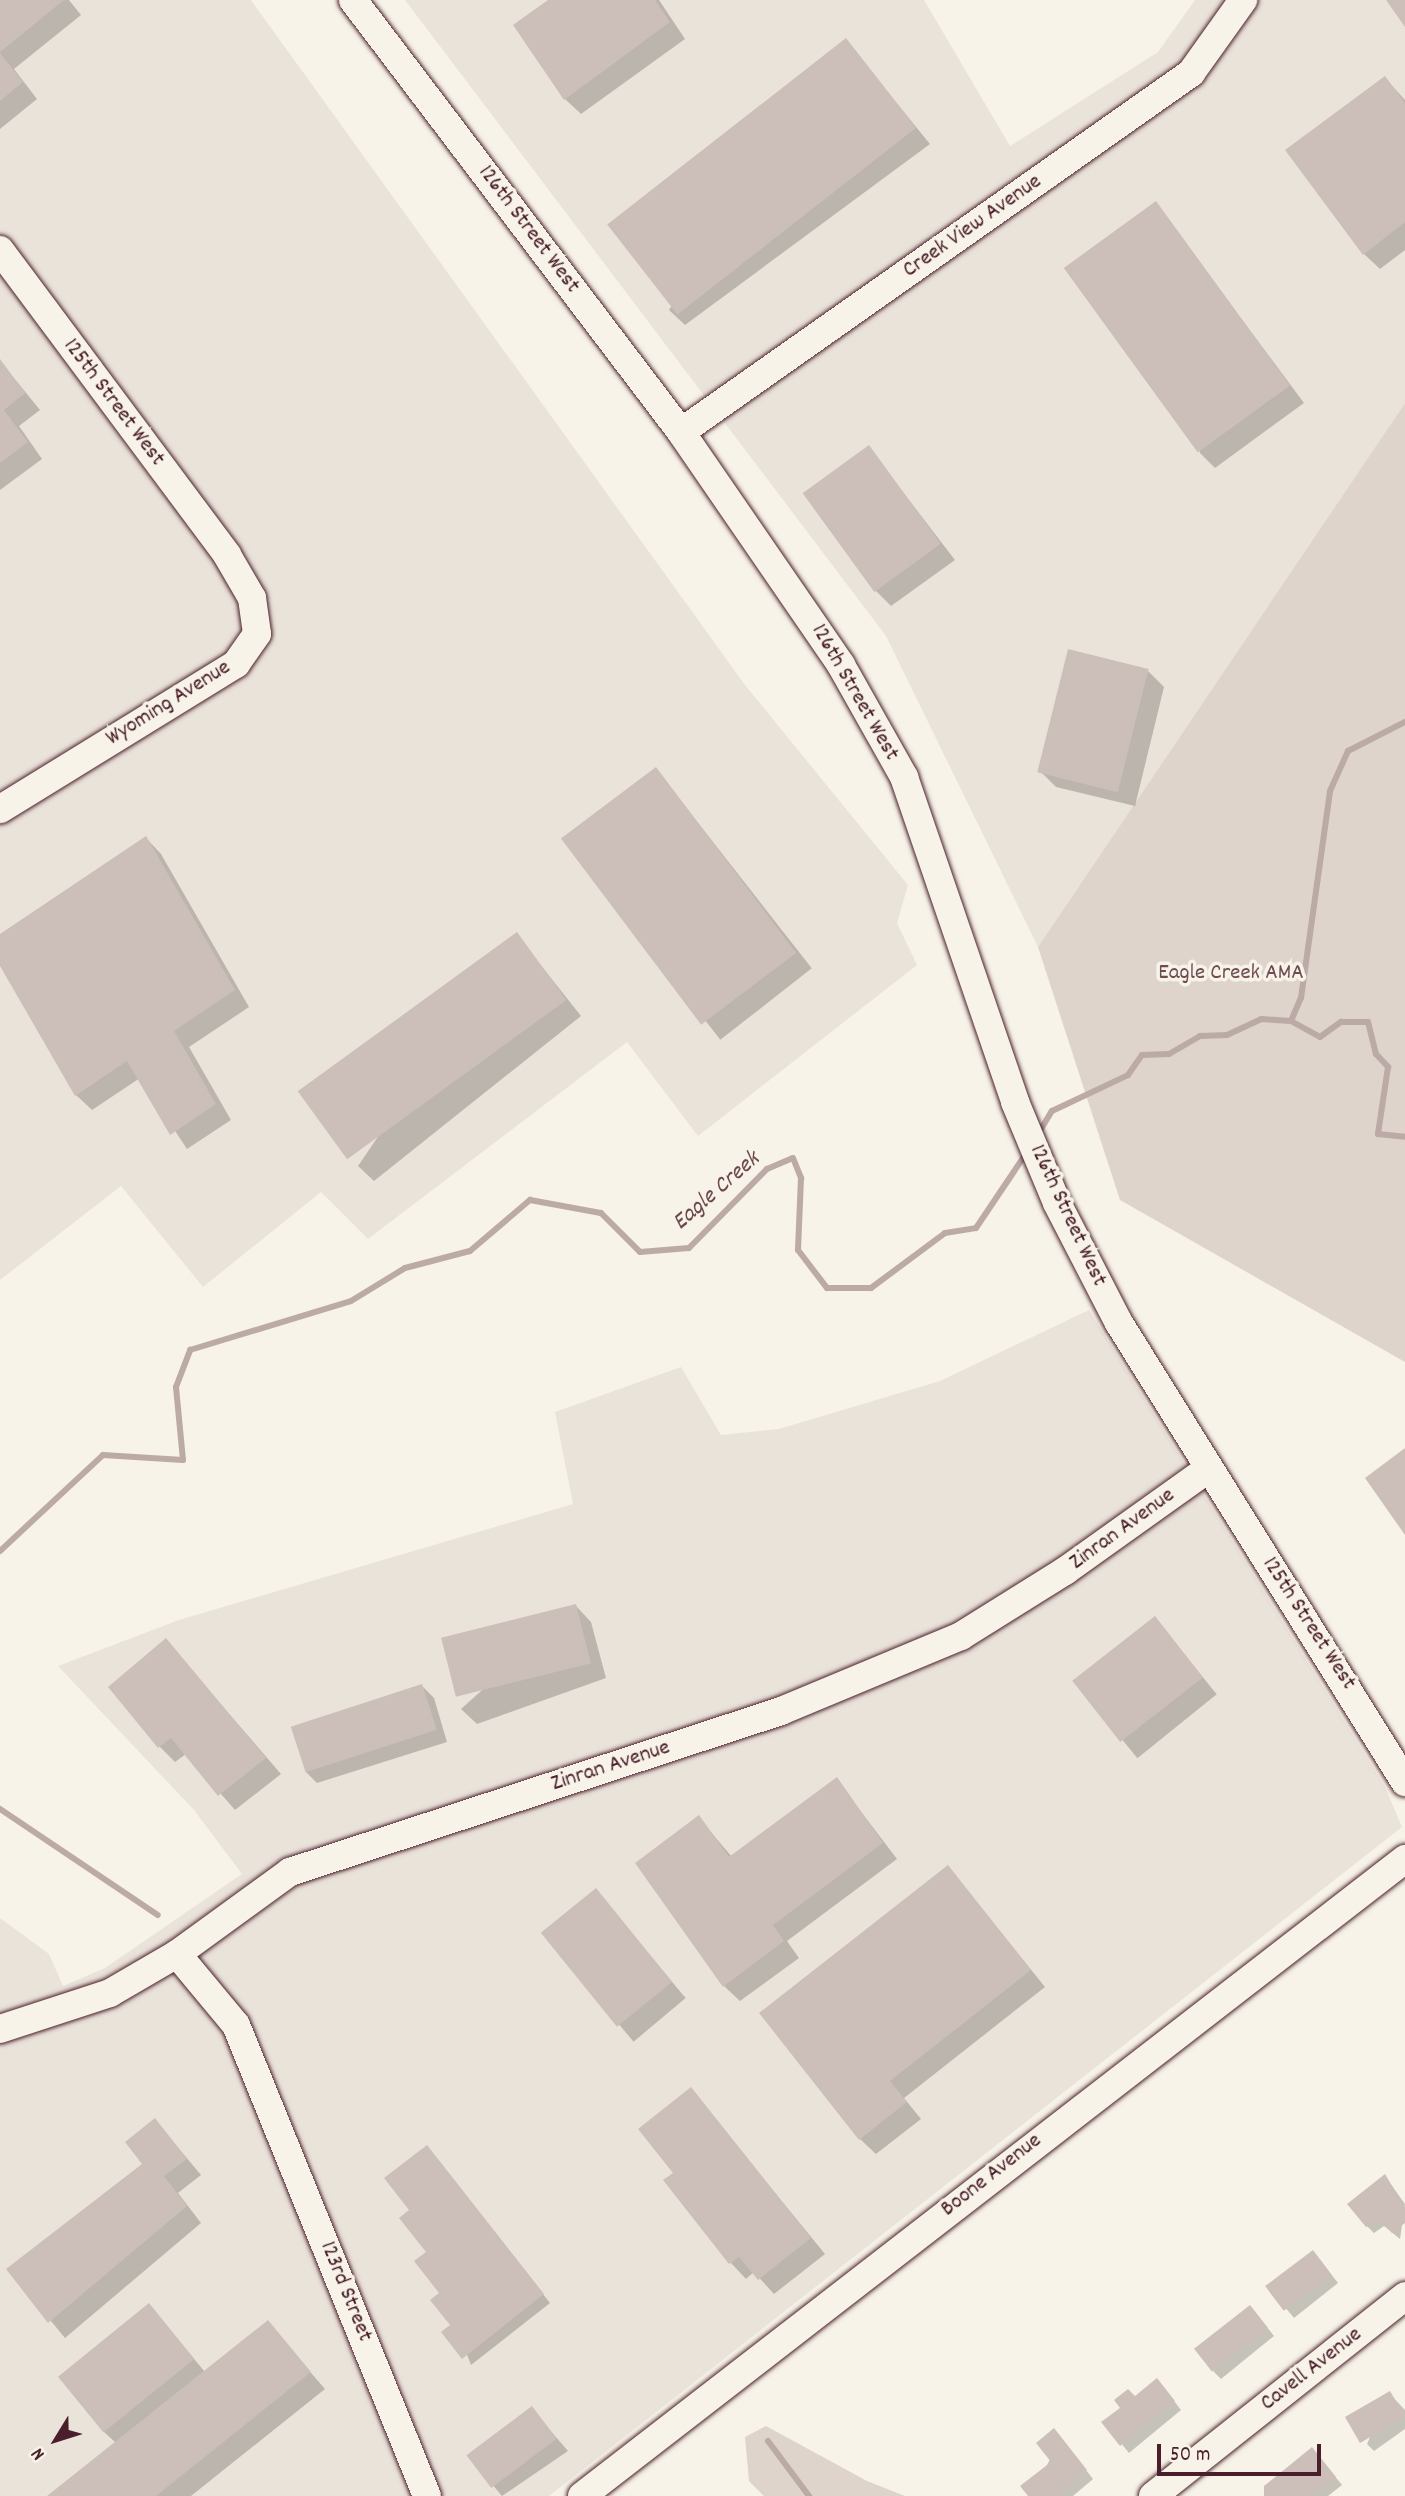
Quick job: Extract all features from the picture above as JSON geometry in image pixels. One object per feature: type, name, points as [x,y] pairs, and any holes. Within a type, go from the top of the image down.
[{"type":"street","name":"126th Street West","points":[[353,0],[681,432],[841,665],[904,777],[1015,1102],[1057,1203],[1119,1323],[1208,1469]]},
{"type":"street","name":"Creek View Avenue","points":[[681,432],[1191,73],[1243,0]]},
{"type":"street","name":"125th Street West","points":[[0,250],[227,555]]},
{"type":"street","name":"Wyoming Avenue","points":[[0,809],[236,664],[257,634],[252,598],[227,555]]},
{"type":"street","name":"125th Street West","points":[[1208,1469],[1405,1782]]},
{"type":"street","name":"Zinran Avenue","points":[[0,2029],[110,1993],[177,1954],[290,1872],[781,1711],[961,1636],[1065,1571],[1208,1469]]},
{"type":"street","name":"Boone Avenue","points":[[583,2496],[1405,1859]]},
{"type":"street","name":"123rd Street","points":[[177,1954],[236,2025],[427,2496]]},
{"type":"street","name":"Cavell Avenue","points":[[1153,2496],[1405,2296]]},
{"type":"shaded area","points":[[0,0],[251,0],[745,685],[908,885],[897,923],[917,965],[698,1136],[627,1042],[368,1239],[321,1192],[203,1287],[121,1186],[0,1280]]},
{"type":"shaded area","points":[[405,0],[924,0],[1010,146],[1158,52],[1195,0],[1405,0],[1405,403],[1038,947],[886,636]]},
{"type":"shaded area","points":[[1089,1310],[1385,1787],[1402,1827],[549,2496],[0,2496],[0,1918],[49,1954],[63,1986],[105,1968],[242,1874],[194,1810],[58,1666],[179,1620],[573,1504],[555,1412],[681,1367],[721,1435],[779,1429],[940,1381]]},
{"type":"green space","name":"Eagle Creek AMA","points":[[1405,403],[1405,1362],[1120,1200],[1038,947]]},
{"type":"green space","points":[[766,2426],[867,2481],[905,2496],[764,2496],[749,2481],[745,2437]]},
{"type":"building","points":[[0,0],[64,0],[0,52]]},
{"type":"building","points":[[548,0],[655,0],[670,22],[564,100],[513,25]]},
{"type":"building","points":[[1386,0],[1405,0],[1405,27]]},
{"type":"building","points":[[846,38],[916,128],[677,314],[607,225]]},
{"type":"building","points":[[0,53],[23,82],[0,101]]},
{"type":"building","points":[[1385,76],[1405,103],[1405,222],[1363,255],[1285,150]]},
{"type":"building","points":[[1156,201],[1290,385],[1198,452],[1064,268]]},
{"type":"building","points":[[0,359],[25,393],[4,410],[28,442],[0,463]]},
{"type":"building","points":[[869,445],[941,544],[874,592],[803,493]]},
{"type":"building","points":[[1068,649],[1149,669],[1118,792],[1037,772]]},
{"type":"building","points":[[656,767],[796,953],[701,1025],[561,839]]},
{"type":"building","points":[[146,836],[235,990],[174,1031],[216,1104],[170,1135],[127,1061],[75,1096],[0,966],[0,934]]},
{"type":"building","points":[[517,932],[566,1000],[347,1159],[298,1091]]},
{"type":"building","points":[[1405,1448],[1405,1535],[1365,1478]]},
{"type":"building","points":[[576,1604],[591,1663],[456,1697],[441,1638]]},
{"type":"building","points":[[1155,1616],[1203,1677],[1120,1742],[1072,1681]]},
{"type":"building","points":[[166,1638],[266,1758],[218,1796],[171,1738],[158,1748],[108,1687]]},
{"type":"building","points":[[422,1684],[437,1730],[306,1772],[291,1727]]},
{"type":"building","points":[[837,1777],[883,1843],[773,1925],[784,1941],[723,1987],[635,1863],[699,1815],[729,1857]]},
{"type":"building","points":[[948,1865],[1031,1970],[890,2081],[907,2102],[859,2140],[759,2013]]},
{"type":"building","points":[[596,1888],[672,1982],[617,2027],[541,1933]]},
{"type":"building","points":[[691,2087],[811,2238],[758,2280],[739,2257],[729,2264],[663,2180],[673,2173],[638,2129]]},
{"type":"building","points":[[155,2118],[187,2159],[164,2176],[187,2206],[48,2323],[6,2269],[142,2164],[125,2142]]},
{"type":"building","points":[[427,2145],[544,2294],[462,2359],[441,2332],[450,2325],[430,2300],[439,2293],[414,2261],[426,2252],[399,2218],[409,2210],[384,2178]]},
{"type":"building","points":[[1385,2174],[1405,2208],[1405,2223],[1392,2233],[1382,2221],[1366,2227],[1347,2204]]},
{"type":"building","points":[[1313,2250],[1332,2275],[1284,2311],[1265,2286]]},
{"type":"building","points":[[149,2303],[194,2359],[103,2433],[58,2377]]},
{"type":"building","points":[[1250,2305],[1268,2328],[1212,2372],[1194,2349]]},
{"type":"building","points":[[268,2320],[311,2372],[156,2496],[47,2496]]},
{"type":"building","points":[[1157,2378],[1175,2401],[1120,2446],[1101,2422],[1120,2408],[1114,2400],[1128,2389],[1135,2396]]},
{"type":"building","points":[[1390,2391],[1405,2417],[1360,2443],[1345,2417]]},
{"type":"building","points":[[532,2406],[557,2439],[491,2488],[467,2455]]},
{"type":"building","points":[[1054,2428],[1087,2470],[1058,2496],[1028,2496],[1020,2486],[1051,2462],[1036,2443]]},
{"type":"building","points":[[1312,2447],[1336,2477],[1311,2496],[1264,2496],[1264,2486]]},
{"type":"waterway","points":[[1291,1021],[1301,998],[1330,791],[1348,751],[1405,722]]},
{"type":"waterway","name":"Eagle Creek","points":[[1038,1134],[1052,1111],[1128,1075],[1142,1055],[1169,1054],[1200,1036],[1227,1035],[1261,1019],[1291,1021],[1320,1037],[1341,1022],[1368,1022],[1376,1054],[1388,1067],[1378,1134],[1405,1137]]},
{"type":"waterway","name":"Eagle Creek","points":[[0,1551],[103,1455],[183,1460],[176,1387],[190,1350],[351,1301],[405,1268],[470,1251],[530,1200],[601,1213],[640,1252],[689,1248],[767,1169],[793,1158],[801,1178],[798,1250],[827,1288],[871,1288],[945,1233],[976,1228],[1027,1152]]},
{"type":"waterway","points":[[0,1809],[158,1915]]},
{"type":"waterway","points":[[768,2441],[809,2496]]}]
